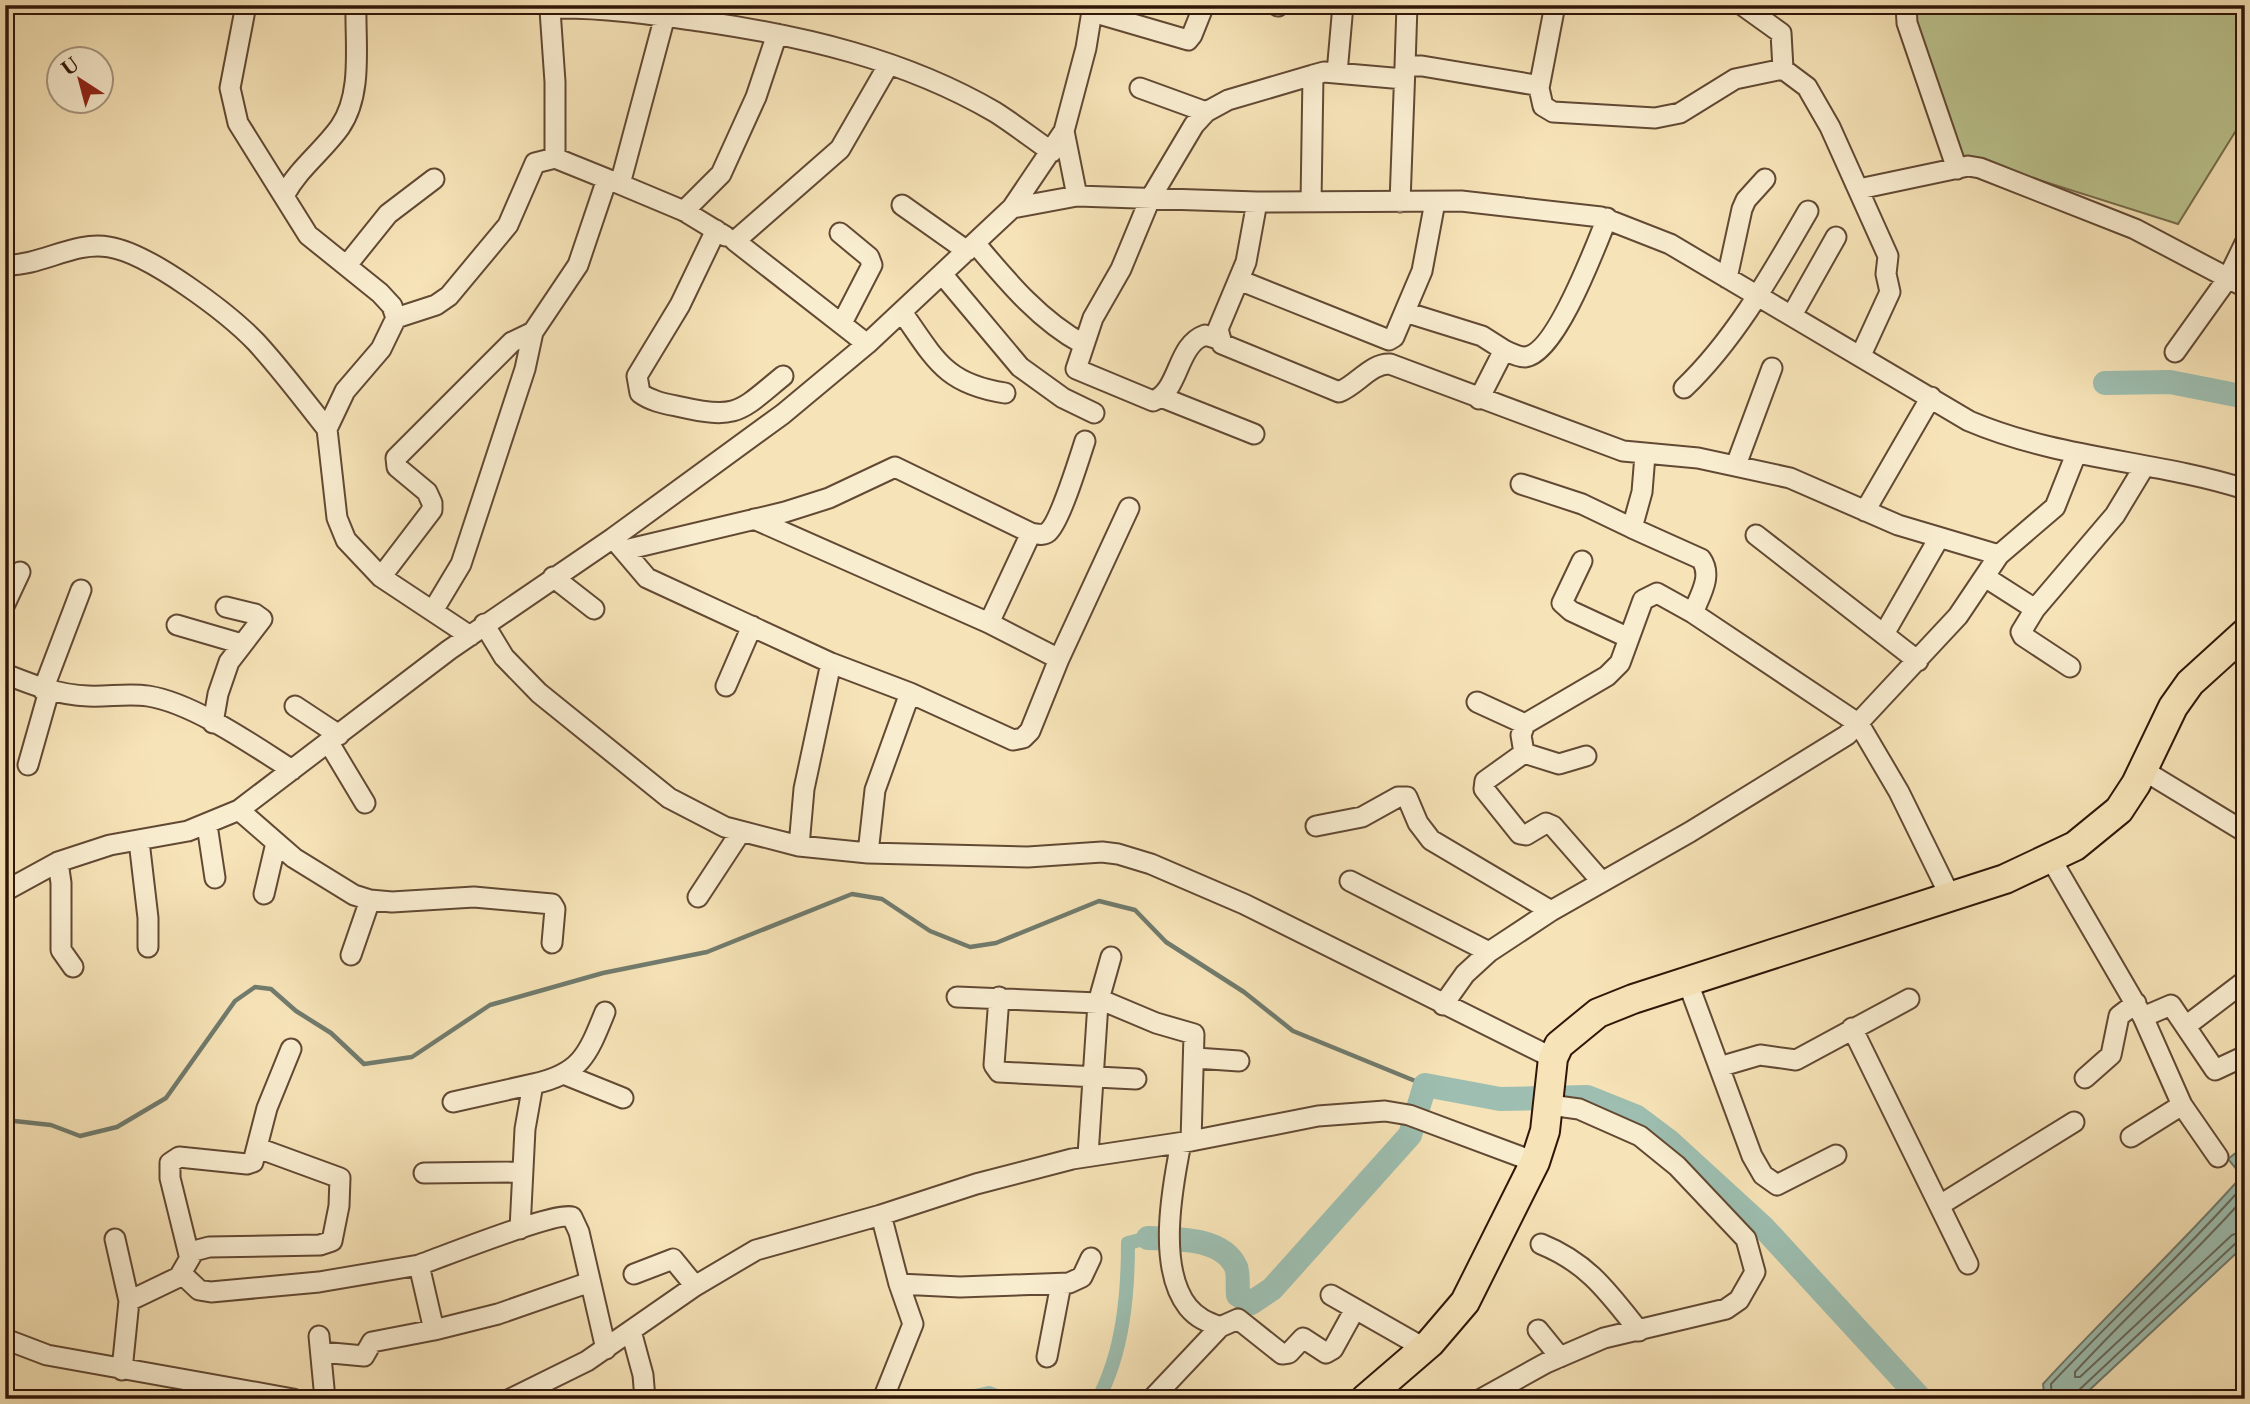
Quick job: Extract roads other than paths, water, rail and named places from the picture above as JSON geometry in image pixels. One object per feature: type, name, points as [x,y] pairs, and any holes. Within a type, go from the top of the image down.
[{"type":"highway","points":[[1365,1399],[1424,1348],[1465,1302],[1535,1162],[1559,1045],[1598,1013],[1633,999],[1950,896],[2051,859],[2075,846],[2119,810],[2143,771],[2173,707],[2190,682],[2242,642]]},
{"type":"street","points":[[246,5],[232,70],[232,104],[238,123],[285,194],[308,235],[380,293],[392,306],[396,318],[381,349],[345,391],[327,429],[337,519],[346,540],[381,577],[434,609],[477,630],[519,676],[628,768],[669,798],[701,817],[740,833],[799,846],[868,852],[1028,857],[1102,852],[1118,854],[1151,864],[1244,904],[1443,1005],[1552,1086],[1579,1110],[1640,1136],[1677,1166],[1746,1239],[1755,1272],[1739,1300],[1726,1309],[1604,1338],[1511,1380],[1481,1399]]},
{"type":"street","points":[[285,194],[301,169],[340,127],[351,105],[355,75],[356,5]]},
{"type":"street","points":[[5,891],[58,862],[110,845],[207,825],[239,810],[477,630],[553,577],[619,544],[867,344],[1012,208],[1064,131],[1093,8],[1188,40],[1204,5]]},
{"type":"street","points":[[1336,73],[1343,5]]},
{"type":"street","points":[[1399,202],[1407,5]]},
{"type":"street","points":[[1555,5],[1539,88],[1544,106],[1553,112],[1655,118],[1679,113],[1735,79],[1783,69]]},
{"type":"street","points":[[1742,5],[1780,33],[1783,69],[1807,87],[1830,127],[1888,256],[1886,274],[1890,292],[1861,355]]},
{"type":"street","points":[[1906,5],[1908,23],[1945,171]]},
{"type":"street","points":[[555,158],[555,82],[550,8],[658,12],[840,47],[929,79],[995,113],[1052,152]]},
{"type":"street","points":[[434,609],[461,564],[525,369],[533,332],[578,265],[613,181],[658,12]]},
{"type":"street","points":[[684,211],[721,174],[756,97],[777,34]]},
{"type":"street","points":[[735,241],[840,149],[889,64]]},
{"type":"street","points":[[1539,88],[1422,66],[1404,73],[1324,72],[1228,100],[1206,112],[1194,125],[1150,199],[1121,270],[1093,318],[1076,365],[1079,372],[1150,401],[1161,397],[1192,343],[1205,335],[1329,391],[1348,389],[1382,363],[1608,446],[1646,455],[1698,458],[1790,478],[1864,511],[1939,538],[1999,555]]},
{"type":"street","points":[[1311,202],[1314,75]]},
{"type":"street","points":[[1140,88],[1206,112]]},
{"type":"street","points":[[1064,131],[1077,196]]},
{"type":"street","points":[[396,318],[436,305],[457,287],[508,225],[535,163],[555,158],[684,211],[735,241],[867,344]]},
{"type":"street","points":[[1858,189],[1968,166],[1994,171],[2135,229],[2236,282]]},
{"type":"street","points":[[347,265],[388,214],[434,178]]},
{"type":"street","points":[[1727,278],[1742,209],[1746,200],[1765,179]]},
{"type":"street","points":[[1012,208],[1077,196],[1257,202],[1435,202],[1520,206],[1607,218],[1670,244],[1969,421],[2006,436],[2076,454],[2245,489]]},
{"type":"street","points":[[1218,339],[1223,315],[1240,280],[1250,250],[1257,202]]},
{"type":"street","points":[[1240,280],[1384,339],[1394,337],[1422,271],[1435,202]]},
{"type":"street","points":[[902,205],[971,247],[1061,332],[1083,344]]},
{"type":"street","points":[[1684,388],[1702,370],[1759,296],[1808,211]]},
{"type":"street","points":[[1405,312],[1482,336],[1504,350],[1526,357],[1551,334],[1578,291],[1607,218]]},
{"type":"street","points":[[716,230],[680,305],[637,376],[640,393],[664,404],[721,415],[753,401],[783,376]]},
{"type":"street","points":[[840,233],[869,257],[872,265],[842,323]]},
{"type":"street","points":[[1792,315],[1836,237]]},
{"type":"street","points":[[2175,352],[2236,282],[2245,243]]},
{"type":"street","points":[[5,265],[35,263],[82,247],[109,247],[129,253],[181,284],[256,342],[327,429]]},
{"type":"street","points":[[942,274],[1020,367],[1063,398],[1094,413]]},
{"type":"street","points":[[902,312],[948,373],[975,389],[1005,393]]},
{"type":"street","points":[[381,577],[432,510],[429,496],[397,467],[396,458],[512,342],[533,332]]},
{"type":"street","points":[[1479,399],[1504,350]]},
{"type":"street","points":[[1736,465],[1772,368]]},
{"type":"street","points":[[1161,397],[1254,434]]},
{"type":"street","points":[[1864,511],[1931,397]]},
{"type":"street","points":[[619,544],[754,519],[829,498],[895,467],[1031,533],[1041,534],[1051,529],[1085,441]]},
{"type":"street","points":[[1443,1005],[1465,974],[1489,952],[1551,911],[1690,832],[1847,735],[1958,616],[1999,555],[2055,507],[2076,454]]},
{"type":"street","points":[[1632,528],[1642,492],[1646,455]]},
{"type":"street","points":[[2070,667],[2021,634],[2035,610],[2115,515],[2144,467]]},
{"type":"street","points":[[1521,484],[1582,504],[1701,559],[1706,565],[1707,576],[1693,612]]},
{"type":"street","points":[[619,544],[647,578],[831,663],[910,694],[1013,740],[1023,738],[1030,731],[1059,659],[1129,508]]},
{"type":"street","points":[[754,519],[989,623],[1059,659]]},
{"type":"street","points":[[989,623],[1031,533]]},
{"type":"street","points":[[1756,535],[1918,661]]},
{"type":"street","points":[[1884,634],[1939,538]]},
{"type":"street","points":[[1582,561],[1562,603],[1571,611],[1629,638]]},
{"type":"street","points":[[5,604],[20,572]]},
{"type":"street","points":[[1984,576],[2035,610]]},
{"type":"street","points":[[553,577],[594,609]]},
{"type":"street","points":[[28,765],[46,690],[81,590]]},
{"type":"street","points":[[1524,753],[1521,735],[1525,724],[1607,676],[1620,663],[1648,595],[1657,593],[1693,612],[1859,724],[1899,792],[1950,896]]},
{"type":"street","points":[[213,723],[223,676],[262,619],[255,614],[226,607]]},
{"type":"street","points":[[177,625],[243,645]]},
{"type":"street","points":[[726,686],[752,626]]},
{"type":"street","points":[[799,846],[804,789],[831,663]]},
{"type":"street","points":[[5,674],[46,690],[90,696],[148,696],[166,701],[213,723],[292,770]]},
{"type":"street","points":[[868,852],[875,790],[910,694]]},
{"type":"street","points":[[1477,702],[1525,724]]},
{"type":"street","points":[[295,706],[334,739],[366,803]]},
{"type":"street","points":[[1524,753],[1485,781],[1484,789],[1520,834],[1526,835],[1546,823],[1553,826],[1602,882]]},
{"type":"street","points":[[1524,753],[1559,764],[1586,755]]},
{"type":"street","points":[[2143,771],[2244,833]]},
{"type":"street","points":[[1316,826],[1362,817],[1398,797],[1407,797],[1418,823],[1431,840],[1551,911]]},
{"type":"street","points":[[239,810],[276,843],[335,884],[370,900],[392,902],[474,897],[547,902],[555,909],[552,943]]},
{"type":"street","points":[[207,825],[215,878]]},
{"type":"street","points":[[698,897],[740,833]]},
{"type":"street","points":[[139,841],[148,907],[148,947]]},
{"type":"street","points":[[264,894],[276,843]]},
{"type":"street","points":[[2051,859],[2139,1010],[2182,1105],[2218,1157]]},
{"type":"street","points":[[58,862],[61,883],[61,950],[72,967]]},
{"type":"street","points":[[1350,881],[1489,952]]},
{"type":"street","points":[[351,955],[370,900]]},
{"type":"street","points":[[1088,1155],[1099,1001],[1111,957]]},
{"type":"street","points":[[2186,1026],[2245,981]]},
{"type":"street","points":[[1688,983],[1752,1156],[1771,1182],[1777,1185],[1836,1155]]},
{"type":"street","points":[[957,997],[1099,1001],[1156,1023],[1190,1031],[1196,1041],[1196,1058],[1186,1142],[1171,1211],[1169,1240],[1175,1276],[1186,1305],[1198,1317],[1220,1327]]},
{"type":"street","points":[[999,997],[996,1070],[1136,1079]]},
{"type":"street","points":[[1719,1067],[1760,1055],[1796,1060],[1909,999]]},
{"type":"street","points":[[2085,1078],[2111,1055],[2119,1016],[2171,1005],[2215,1070],[2245,1056]]},
{"type":"street","points":[[453,1102],[566,1075],[580,1063],[591,1046],[605,1012]]},
{"type":"street","points":[[1852,1028],[1968,1264]]},
{"type":"street","points":[[129,1301],[182,1274],[189,1255],[169,1170],[173,1158],[247,1164],[256,1157],[267,1108],[290,1049]]},
{"type":"street","points":[[1196,1058],[1239,1061]]},
{"type":"street","points":[[566,1075],[624,1098]]},
{"type":"street","points":[[520,1230],[525,1129],[533,1084]]},
{"type":"street","points":[[2131,1137],[2182,1105]]},
{"type":"street","points":[[510,1399],[606,1349],[695,1286],[756,1250],[881,1215],[975,1184],[1088,1155],[1186,1142],[1318,1116],[1365,1111],[1417,1118],[1535,1162]]},
{"type":"street","points":[[1940,1205],[2074,1122]]},
{"type":"street","points":[[189,1255],[209,1247],[295,1246],[332,1241],[338,1218],[340,1178],[258,1148]]},
{"type":"street","points":[[424,1173],[522,1171]]},
{"type":"street","points":[[881,1215],[899,1284],[913,1317],[913,1324],[883,1399]]},
{"type":"street","points":[[182,1274],[199,1290],[211,1292],[319,1283],[419,1265],[559,1216],[572,1217],[579,1232],[606,1349]]},
{"type":"street","points":[[115,1239],[129,1301],[122,1370]]},
{"type":"street","points":[[1541,1244],[1565,1253],[1583,1266],[1639,1331]]},
{"type":"street","points":[[899,1284],[960,1287],[1061,1284],[1082,1277],[1091,1258]]},
{"type":"street","points":[[634,1274],[673,1259],[695,1286]]},
{"type":"street","points":[[419,1265],[434,1330]]},
{"type":"street","points":[[325,1399],[320,1344],[364,1356],[372,1342],[498,1314],[590,1282]]},
{"type":"street","points":[[1047,1357],[1061,1284]]},
{"type":"street","points":[[1331,1295],[1424,1348]]},
{"type":"street","points":[[1152,1399],[1220,1327],[1238,1319],[1282,1354],[1289,1353],[1303,1338],[1326,1353],[1333,1349],[1355,1309]]},
{"type":"street","points":[[1538,1330],[1560,1357]]},
{"type":"street","points":[[631,1331],[643,1375],[645,1399]]},
{"type":"street","points":[[5,1339],[47,1355],[220,1392],[293,1399]]},
{"type":"water","points":[[2245,1146],[2245,1245],[2083,1396],[2085,1399],[2045,1399],[2043,1384],[2242,1176],[2228,1159]]},
{"type":"waterway","points":[[2105,383],[2170,382],[2245,399]]},
{"type":"waterway","points":[[5,1120],[51,1125],[80,1136],[117,1127],[166,1098],[235,1001],[255,987],[271,989],[296,1011],[331,1033],[364,1064],[412,1057],[490,1005],[603,973],[707,952],[852,894],[882,899],[930,931],[970,947],[996,943],[1099,901],[1135,910],[1166,942],[1244,992],[1293,1031],[1425,1085]]},
{"type":"waterway","points":[[1148,1238],[1197,1242],[1220,1250],[1236,1267],[1238,1295],[1251,1303],[1272,1289],[1410,1135],[1425,1085],[1500,1099],[1587,1097],[1637,1117],[1669,1141],[1763,1227],[1921,1399]]},
{"type":"waterway","points":[[1098,1399],[1113,1362],[1122,1323],[1128,1243],[1148,1238]]},
{"type":"waterway","points":[[960,1399],[989,1393],[1004,1399]]}]
